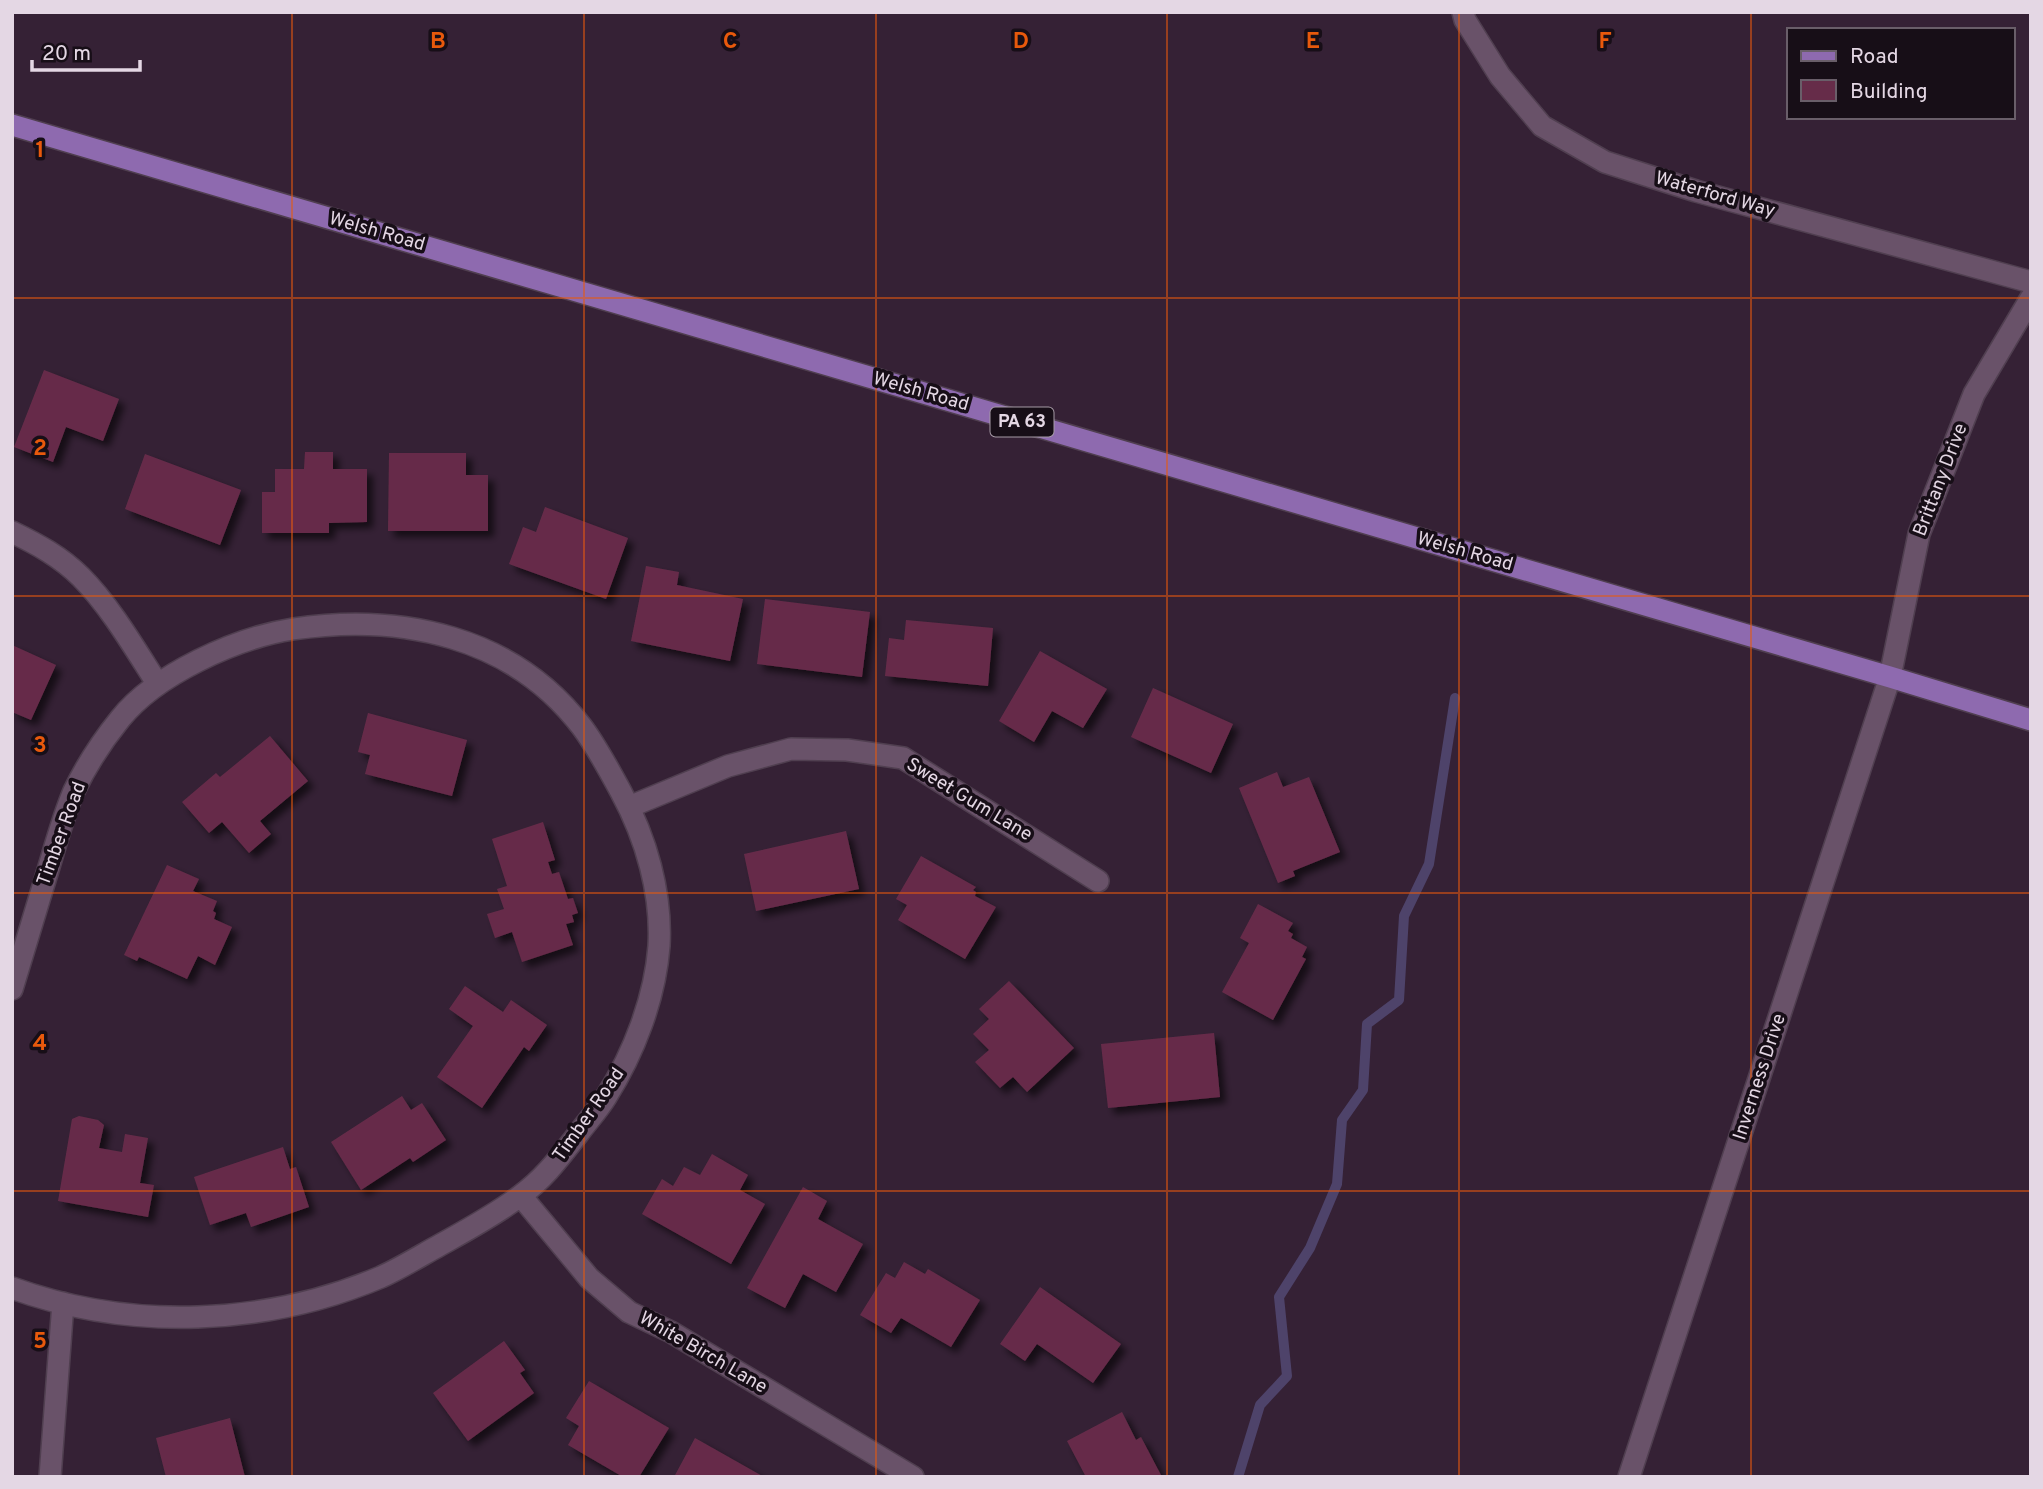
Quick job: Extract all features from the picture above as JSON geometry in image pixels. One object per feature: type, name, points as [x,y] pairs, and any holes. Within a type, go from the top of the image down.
[{"type":"main road","name":"Welsh Road","points":[[12,125],[2031,720]]},
{"type":"street","name":"Waterford Way","points":[[1463,12],[1465,20],[1500,76],[1542,126],[1605,162],[1696,191],[2031,282]]},
{"type":"street","name":"Brittany Drive","points":[[1890,677],[1919,534],[1974,394],[2031,298]]},
{"type":"street","points":[[12,532],[58,558],[81,577],[124,632],[157,683]]},
{"type":"street","name":"Timber Road","points":[[12,989],[74,791],[94,755],[122,716],[157,683],[222,650],[273,632],[333,625],[406,627],[465,642],[528,674],[554,697],[603,758],[629,807],[651,869],[657,905],[659,946],[649,997],[628,1058],[605,1099],[551,1170],[521,1196],[464,1232],[385,1275],[344,1291],[301,1303],[215,1317],[137,1317],[63,1303],[12,1288]]},
{"type":"street","name":"Inverness Drive","points":[[1629,1477],[1890,677]]},
{"type":"street","name":"Sweet Gum Lane","points":[[629,807],[728,766],[791,749],[847,750],[903,758],[1098,881]]},
{"type":"street","name":"White Birch Lane","points":[[521,1196],[589,1278],[628,1311],[671,1332],[913,1477]]},
{"type":"street","points":[[50,1477],[63,1303]]},
{"type":"building","points":[[44,370],[119,399],[103,441],[66,427],[53,462],[14,447]]},
{"type":"building","points":[[305,452],[333,452],[333,469],[367,469],[367,522],[329,523],[329,533],[262,533],[262,492],[275,492],[275,469],[304,469]]},
{"type":"building","points":[[389,453],[466,453],[466,475],[488,475],[488,531],[388,531]]},
{"type":"building","points":[[145,454],[241,490],[220,545],[125,509]]},
{"type":"building","points":[[545,507],[628,538],[606,599],[509,564],[523,527],[536,532]]},
{"type":"building","points":[[646,566],[679,572],[677,585],[743,599],[730,661],[631,641]]},
{"type":"building","points":[[765,599],[870,612],[862,677],[757,664]]},
{"type":"building","points":[[906,620],[993,628],[988,686],[885,676],[889,638],[904,640]]},
{"type":"building","points":[[12,645],[56,665],[31,720],[12,712]]},
{"type":"building","points":[[1040,651],[1107,689],[1083,728],[1052,711],[1034,742],[999,721]]},
{"type":"building","points":[[1153,688],[1233,724],[1211,773],[1131,737]]},
{"type":"building","points":[[368,713],[467,740],[452,796],[365,774],[370,755],[358,752]]},
{"type":"building","points":[[270,736],[308,781],[260,821],[271,834],[249,853],[222,822],[209,833],[182,802],[216,773],[220,777]]},
{"type":"building","points":[[1277,772],[1283,787],[1309,777],[1340,852],[1293,871],[1295,876],[1278,883],[1239,788]]},
{"type":"building","points":[[543,822],[555,860],[548,862],[552,874],[559,872],[568,899],[573,898],[578,913],[572,915],[574,922],[566,924],[573,945],[522,962],[512,932],[495,938],[487,914],[504,909],[497,889],[507,886],[492,839]]},
{"type":"building","points":[[846,831],[859,889],[756,911],[744,854]]},
{"type":"building","points":[[921,856],[976,887],[973,890],[976,892],[975,896],[996,907],[965,959],[898,920],[907,905],[896,899]]},
{"type":"building","points":[[167,865],[199,879],[193,891],[217,901],[213,911],[216,913],[214,919],[232,927],[215,965],[198,956],[187,979],[139,957],[137,961],[124,955]]},
{"type":"building","points":[[1258,904],[1293,923],[1288,931],[1293,934],[1291,938],[1307,947],[1302,957],[1306,959],[1273,1020],[1222,992],[1249,943],[1240,938]]},
{"type":"building","points":[[1009,981],[1074,1048],[1027,1092],[1013,1077],[1000,1088],[975,1062],[989,1050],[973,1034],[989,1019],[979,1009]]},
{"type":"building","points":[[465,986],[503,1012],[511,1000],[547,1025],[529,1051],[524,1047],[482,1108],[437,1077],[473,1026],[449,1009]]},
{"type":"building","points":[[1214,1033],[1220,1097],[1108,1108],[1101,1044]]},
{"type":"building","points":[[402,1096],[411,1110],[422,1103],[446,1140],[413,1162],[410,1158],[361,1190],[331,1142]]},
{"type":"building","points":[[79,1116],[98,1120],[104,1125],[99,1148],[122,1152],[125,1134],[148,1138],[140,1183],[154,1185],[148,1217],[58,1201],[72,1119]]},
{"type":"building","points":[[283,1147],[290,1169],[296,1167],[309,1207],[251,1227],[246,1213],[210,1225],[194,1177]]},
{"type":"building","points":[[712,1154],[748,1175],[740,1190],[765,1204],[731,1264],[642,1214],[662,1179],[673,1186],[684,1167],[700,1175]]},
{"type":"building","points":[[803,1187],[827,1201],[818,1219],[863,1244],[836,1292],[803,1274],[785,1308],[747,1288]]},
{"type":"building","points":[[904,1262],[925,1274],[928,1269],[980,1300],[951,1347],[901,1318],[891,1333],[860,1315],[886,1273],[895,1278]]},
{"type":"building","points":[[1040,1287],[1121,1344],[1093,1383],[1037,1344],[1025,1361],[1000,1344]]},
{"type":"building","points":[[504,1341],[525,1370],[520,1373],[534,1393],[468,1441],[433,1393]]},
{"type":"building","points":[[589,1381],[669,1428],[639,1477],[623,1477],[568,1445],[579,1426],[566,1418]]},
{"type":"building","points":[[1122,1412],[1136,1440],[1141,1437],[1162,1477],[1086,1477],[1067,1441]]},
{"type":"building","points":[[230,1418],[245,1477],[166,1477],[156,1438]]},
{"type":"building","points":[[695,1438],[764,1477],[674,1477]]},
{"type":"waterway","points":[[1238,1477],[1260,1405],[1287,1376],[1279,1297],[1310,1248],[1337,1184],[1342,1120],[1363,1090],[1367,1024],[1399,1000],[1404,916],[1429,864],[1455,698]]}]
